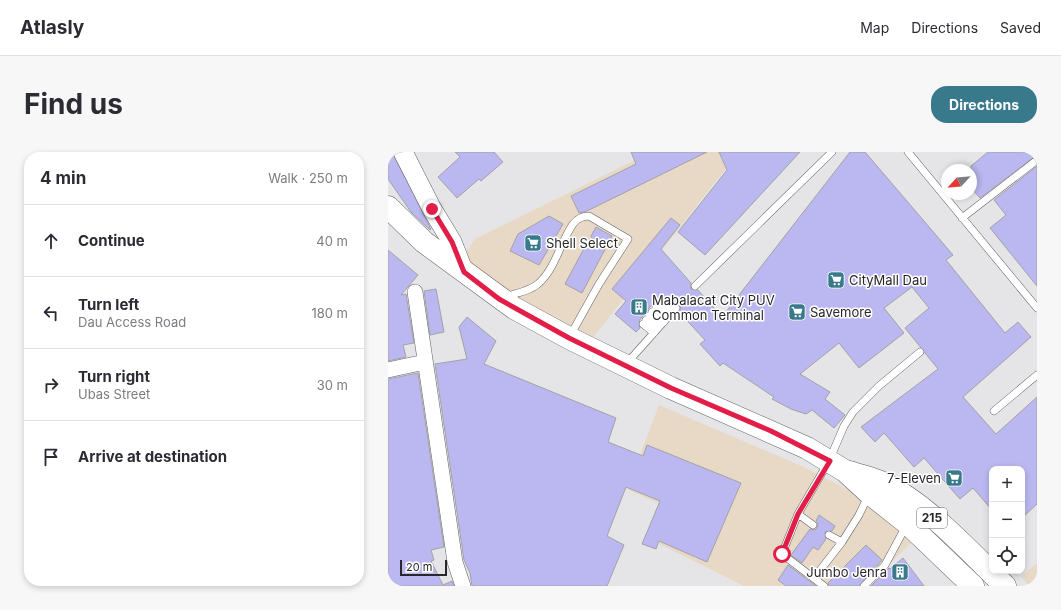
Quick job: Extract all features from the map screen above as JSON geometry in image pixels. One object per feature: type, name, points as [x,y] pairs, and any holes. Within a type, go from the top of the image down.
[{"type":"main road","name":"215","points":[[388,207],[424,242],[499,299],[569,338],[625,366],[671,388],[771,431],[838,466],[913,514],[1004,586]]},
{"type":"main road","name":"215","points":[[913,514],[969,585]]},
{"type":"street","points":[[403,152],[432,209],[452,242],[464,272]]},
{"type":"street","points":[[415,292],[455,562],[463,586]]},
{"type":"street","points":[[388,370],[425,362]]},
{"type":"lane","points":[[695,286],[832,152]]},
{"type":"lane","points":[[908,152],[1037,308]]},
{"type":"lane","points":[[962,218],[1037,160]]},
{"type":"lane","points":[[499,299],[529,289],[539,283],[557,258],[574,224],[583,216],[589,216],[628,239],[599,284],[569,338]]},
{"type":"lane","points":[[651,314],[663,322]]},
{"type":"lane","points":[[651,314],[663,322]]},
{"type":"lane","points":[[651,314],[663,322]]},
{"type":"lane","points":[[625,366],[663,322]]},
{"type":"lane","points":[[824,586],[782,554],[798,514],[838,466],[844,426],[853,412],[879,386],[920,352]]},
{"type":"lane","points":[[994,411],[1037,375]]},
{"type":"lane","points":[[814,578],[842,542],[859,515],[873,487]]},
{"type":"lane","points":[[798,514],[813,525]]},
{"type":"lane","points":[[864,586],[885,565],[913,514]]},
{"type":"lane","points":[[829,535],[842,542]]},
{"type":"shaded area","points":[[651,152],[739,152],[592,339],[506,292],[462,258],[475,239]]},
{"type":"shaded area","points":[[659,405],[804,467],[860,496],[912,542],[867,586],[744,586],[659,544],[672,510],[627,489]]},
{"type":"shaded area","points":[[1037,563],[1037,586],[1030,586],[1021,577]]},
{"type":"building","points":[[388,152],[392,152],[431,229],[430,230],[411,212],[388,179]]},
{"type":"building","points":[[455,152],[494,152],[503,162],[481,181],[479,179],[457,198],[438,177],[460,157]]},
{"type":"building","points":[[631,152],[707,152],[587,211],[579,213],[571,196],[636,164]]},
{"type":"building","points":[[719,152],[800,152],[705,255],[678,232],[727,170]]},
{"type":"building","points":[[850,152],[865,152],[953,255],[946,260],[1005,333],[1018,322],[1031,337],[963,397],[996,434],[1037,397],[1037,504],[1025,515],[1025,466],[989,466],[989,507],[973,488],[960,499],[924,458],[914,467],[884,433],[875,442],[861,427],[938,369],[905,328],[929,308],[912,287],[884,308],[904,333],[859,368],[839,343],[800,374],[830,392],[825,399],[845,415],[834,428],[812,410],[806,414],[791,409],[772,399],[774,397],[723,363],[720,366],[700,344],[705,340],[679,312],[681,309],[680,305],[674,304],[666,297],[660,297],[648,309],[639,321],[640,328],[636,332],[615,314],[626,301],[612,289],[671,218],[680,225],[661,249],[691,283],[691,289],[698,290],[722,317]]},
{"type":"building","points":[[988,152],[1037,152],[1037,155],[980,198],[977,195],[977,164],[973,164]]},
{"type":"building","points":[[1037,166],[1037,286],[990,228],[1006,215],[994,200]]},
{"type":"building","name":"Shell Select","points":[[549,216],[563,224],[539,265],[510,251],[518,234]]},
{"type":"building","points":[[596,227],[612,236],[582,293],[565,284],[589,239],[594,242],[591,236]]},
{"type":"building","points":[[388,250],[418,275],[401,295],[406,294],[414,343],[403,345],[406,357],[388,361]]},
{"type":"building","points":[[436,289],[444,332],[430,335],[424,291]]},
{"type":"building","points":[[467,317],[496,341],[484,364],[616,418],[608,442],[643,456],[647,445],[741,483],[707,562],[659,541],[656,549],[642,544],[660,501],[626,487],[607,536],[624,545],[607,586],[472,586],[470,573],[464,560],[435,364],[467,359],[459,327]]},
{"type":"building","points":[[418,373],[444,547],[431,550],[434,560],[431,561],[443,585],[452,581],[454,586],[388,586],[388,379]]},
{"type":"building","points":[[819,515],[835,526],[832,531],[825,532],[826,539],[818,550],[813,547],[802,563],[791,555],[810,529],[815,530],[817,528],[818,523],[816,521]]},
{"type":"building","points":[[866,545],[882,560],[859,586],[829,586],[828,583]]},
{"type":"building","name":"Jumbo Jenra","points":[[903,558],[924,586],[871,586],[889,568],[890,569]]},
{"type":"building","points":[[788,565],[816,586],[786,586],[778,580]]},
{"type":"place","name":"Shell Select","points":[[533,243]]},
{"type":"place","name":"CityMall Dau","points":[[836,280]]},
{"type":"place","name":"Mabalacat City PUV Common Terminal","points":[[639,307]]},
{"type":"place","name":"Savemore","points":[[797,312]]},
{"type":"place","name":"7-Eleven","points":[[954,478]]},
{"type":"place","name":"Jumbo Jenra","points":[[900,572]]},
{"type":"route","points":[[432,209],[452,242],[464,272],[499,299],[555,332],[671,388],[771,431],[830,461],[798,514],[782,554]]}]
